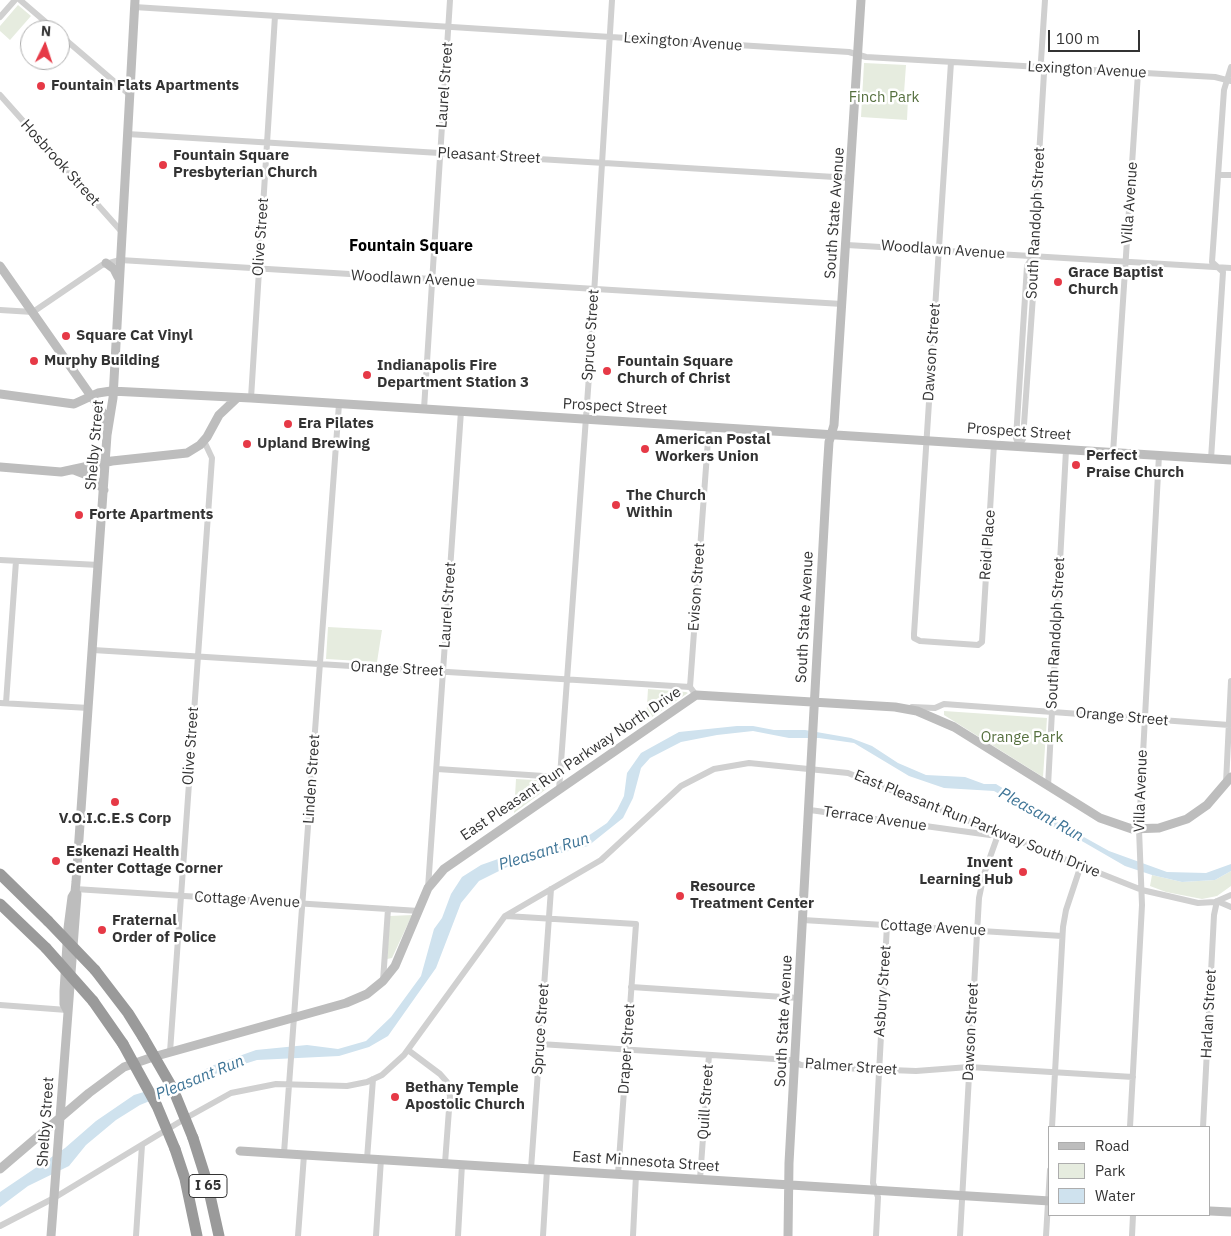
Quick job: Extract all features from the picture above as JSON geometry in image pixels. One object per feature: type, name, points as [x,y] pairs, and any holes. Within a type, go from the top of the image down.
[{"type":"highway","points":[[0,869],[27,900]]},
{"type":"highway","name":"I 65","points":[[0,874],[95,970],[128,1013],[143,1037],[169,1082],[193,1138],[207,1182],[219,1236]]},
{"type":"highway","name":"I 65","points":[[0,904],[46,948],[92,1000],[123,1044],[157,1106],[175,1148],[185,1179],[197,1236]]},
{"type":"street","points":[[0,17],[14,0]]},
{"type":"street","points":[[20,0],[43,20]]},
{"type":"street","name":"Laurel Street","points":[[424,409],[450,0]]},
{"type":"street","name":"Spruce Street","points":[[559,790],[612,0]]},
{"type":"street","name":"South State Avenue","points":[[788,1236],[795,1063],[810,810],[811,746],[829,442],[834,425],[861,0]]},
{"type":"street","name":"South Randolph Street","points":[[1019,446],[1023,439],[1035,267],[1033,256],[1044,73],[1042,67],[1045,0]]},
{"type":"street","name":"Lexington Avenue","points":[[135,3],[275,16],[849,52],[950,62],[1229,80]]},
{"type":"street","name":"Shelby Street","points":[[51,1236],[67,1010],[76,927],[77,900],[75,891],[107,435],[113,391],[135,3]]},
{"type":"street","name":"Olive Street","points":[[251,398],[275,16]]},
{"type":"street","points":[[70,43],[130,95]]},
{"type":"street","name":"Dawson Street","points":[[950,62],[914,638],[918,640],[980,644]]},
{"type":"street","points":[[1210,459],[1223,272],[1212,262],[1224,90],[1229,80],[1231,67]]},
{"type":"street","name":"Villa Avenue","points":[[1113,453],[1138,73]]},
{"type":"street","name":"Hosbrook Street","points":[[0,96],[121,231]]},
{"type":"street","name":"Pleasant Street","points":[[127,134],[851,178]]},
{"type":"street","points":[[1218,175],[1231,175]]},
{"type":"street","name":"Woodlawn Avenue","points":[[847,244],[1231,268]]},
{"type":"street","name":"Woodlawn Avenue","points":[[33,312],[106,263],[120,260],[842,304]]},
{"type":"street","points":[[106,263],[115,270],[119,280]]},
{"type":"street","points":[[0,266],[105,416],[107,435]]},
{"type":"street","points":[[0,310],[33,312]]},
{"type":"street","name":"Prospect Street","points":[[0,394],[71,404],[101,392],[113,391],[251,398],[1231,460]]},
{"type":"street","points":[[0,467],[47,472],[74,470],[106,463],[184,453],[204,441],[220,415],[237,398]]},
{"type":"street","name":"Linden Street","points":[[284,1153],[304,903],[339,404]]},
{"type":"street","name":"Laurel Street","points":[[428,888],[461,411]]},
{"type":"street","name":"Evison Street","points":[[693,691],[709,426]]},
{"type":"street","name":"Olive Street","points":[[170,1052],[212,458],[204,441]]},
{"type":"street","name":"Reid Place","points":[[980,644],[994,444]]},
{"type":"street","name":"South Randolph Street","points":[[1048,786],[1066,450]]},
{"type":"street","name":"Villa Avenue","points":[[1130,1126],[1142,890],[1139,829],[1159,455]]},
{"type":"street","points":[[74,470],[92,476],[104,490]]},
{"type":"street","points":[[0,560],[99,565]]},
{"type":"street","points":[[16,561],[3,703],[89,708]]},
{"type":"street","name":"Orange Street","points":[[93,650],[566,679],[693,691]]},
{"type":"street","points":[[1228,780],[1231,681]]},
{"type":"street","name":"East Pleasant Run Parkway North Drive","points":[[0,1169],[118,1070],[170,1052],[295,1019],[352,1001],[367,994],[382,982],[399,958],[428,888],[451,863],[559,790],[693,691],[895,707],[917,711],[947,723],[1106,821],[1123,827],[1139,829],[1164,827],[1186,819],[1202,809],[1228,780]]},
{"type":"street","name":"Orange Street","points":[[895,707],[935,708],[944,704],[1229,725]]},
{"type":"street","name":"East Pleasant Run Parkway South Drive","points":[[0,1226],[54,1198],[230,1093],[262,1085],[343,1086],[373,1079],[390,1070],[408,1050],[505,916],[601,860],[681,786],[698,775],[737,763],[842,771],[865,778],[1142,890],[1181,901],[1205,903],[1217,902],[1231,895]]},
{"type":"street","points":[[437,769],[559,777]]},
{"type":"street","name":"Terrace Avenue","points":[[810,810],[990,836],[1000,832]]},
{"type":"street","name":"Dawson Street","points":[[960,1236],[977,930],[982,881],[1000,832]]},
{"type":"street","points":[[1052,1126],[1062,936],[1065,913],[1081,866]]},
{"type":"street","name":"Spruce Street","points":[[531,1169],[551,889]]},
{"type":"street","name":"Cottage Avenue","points":[[75,891],[419,910]]},
{"type":"street","name":"East Pleasant Run Parkway South Drive","points":[[1217,902],[1231,907]]},
{"type":"street","name":"Harlan Street","points":[[1203,1126],[1214,914],[1217,902]]},
{"type":"street","points":[[382,982],[388,909]]},
{"type":"street","points":[[505,916],[549,918]]},
{"type":"street","name":"Draper Street","points":[[549,918],[636,924],[618,1174]]},
{"type":"street","name":"Cottage Avenue","points":[[803,920],[1062,936]]},
{"type":"street","name":"Asbury Street","points":[[876,1236],[878,1197],[873,1183],[887,925]]},
{"type":"street","points":[[631,987],[799,998]]},
{"type":"street","points":[[0,1005],[67,1010]]},
{"type":"street","name":"Palmer Street","points":[[540,1044],[790,1060],[801,1065],[878,1070],[916,1071],[969,1066],[1133,1077]]},
{"type":"street","points":[[408,1050],[440,1074],[447,1082],[450,1096],[444,1163]]},
{"type":"street","name":"Quill Street","points":[[700,1179],[709,1055]]},
{"type":"street","points":[[367,1158],[373,1079]]},
{"type":"street","points":[[136,1236],[142,1145]]},
{"type":"street","name":"East Minnesota Street","points":[[240,1151],[1048,1201]]},
{"type":"street","points":[[298,1236],[304,1155]]},
{"type":"street","points":[[376,1236],[381,1159]]},
{"type":"street","points":[[458,1236],[462,1164]]},
{"type":"street","points":[[543,1236],[547,1170]]},
{"type":"street","points":[[632,1236],[636,1175]]},
{"type":"street","points":[[1211,1211],[1231,1212]]},
{"type":"street","points":[[1046,1236],[1048,1213]]},
{"type":"street","points":[[1132,1236],[1133,1216]]},
{"type":"green space","points":[[18,5],[31,16],[28,20],[20,20],[20,29],[10,40],[0,31],[0,26]]},
{"type":"green space","name":"Finch Park","points":[[864,63],[906,65],[904,93],[908,99],[907,120],[861,117]]},
{"type":"green space","points":[[328,627],[382,630],[377,662],[326,659]]},
{"type":"green space","points":[[648,689],[686,692],[688,693],[646,721]]},
{"type":"green space","name":"Orange Park","points":[[944,711],[1047,718],[1043,777],[944,715]]},
{"type":"green space","points":[[516,779],[552,781],[553,784],[514,813]]},
{"type":"green space","points":[[1231,871],[1231,886],[1217,896],[1202,899],[1166,892],[1150,886],[1152,875],[1182,882],[1215,880]]},
{"type":"green space","points":[[412,915],[392,958],[387,959],[390,916]]},
{"type":"water","name":"Pleasant Run","points":[[753,726],[774,730],[805,730],[851,738],[872,746],[898,763],[926,775],[965,777],[984,784],[996,784],[1057,822],[1109,851],[1167,872],[1206,873],[1231,864],[1231,871],[1215,880],[1182,882],[1125,866],[1080,840],[1064,835],[1040,817],[994,791],[944,788],[909,776],[854,743],[819,738],[789,738],[753,731],[681,742],[650,758],[641,768],[633,798],[623,818],[588,846],[507,867],[479,881],[461,903],[436,968],[388,1036],[369,1047],[339,1056],[257,1060],[225,1070],[140,1105],[116,1120],[86,1145],[69,1166],[28,1186],[0,1207],[0,1192],[65,1148],[96,1121],[134,1095],[186,1079],[214,1065],[256,1050],[307,1045],[338,1049],[366,1041],[391,1017],[421,976],[434,929],[442,918],[451,894],[462,877],[481,865],[498,859],[529,856],[585,838],[607,823],[617,810],[624,796],[627,773],[641,753],[679,732]]},
{"type":"place","name":"Fountain Flats Apartments","points":[[41,86]]},
{"type":"place","name":"Fountain Square Presbyterian Church","points":[[163,165]]},
{"type":"place","name":"Grace Baptist Church","points":[[1058,282]]},
{"type":"place","name":"Square Cat Vinyl","points":[[66,336]]},
{"type":"place","name":"Murphy Building","points":[[34,361]]},
{"type":"place","name":"Fountain Square Church of Christ","points":[[607,371]]},
{"type":"place","name":"Indianapolis Fire Department Station 3","points":[[367,375]]},
{"type":"place","name":"Era Pilates","points":[[288,424]]},
{"type":"place","name":"Upland Brewing","points":[[247,444]]},
{"type":"place","name":"American Postal Workers Union","points":[[645,449]]},
{"type":"place","name":"Perfect Praise Church","points":[[1076,465]]},
{"type":"place","name":"The Church Within","points":[[616,505]]},
{"type":"place","name":"Forte Apartments","points":[[79,515]]},
{"type":"place","name":"V.O.I.C.E.S Corp","points":[[115,802]]},
{"type":"place","name":"Eskenazi Health Center Cottage Corner","points":[[56,861]]},
{"type":"place","name":"Invent Learning Hub","points":[[1023,872]]},
{"type":"place","name":"Resource Treatment Center","points":[[680,896]]},
{"type":"place","name":"Fraternal Order of Police","points":[[102,930]]},
{"type":"place","name":"Bethany Temple Apostolic Church","points":[[395,1097]]},
{"type":"district","name":"Fountain Square","points":[[411,246]]}]
